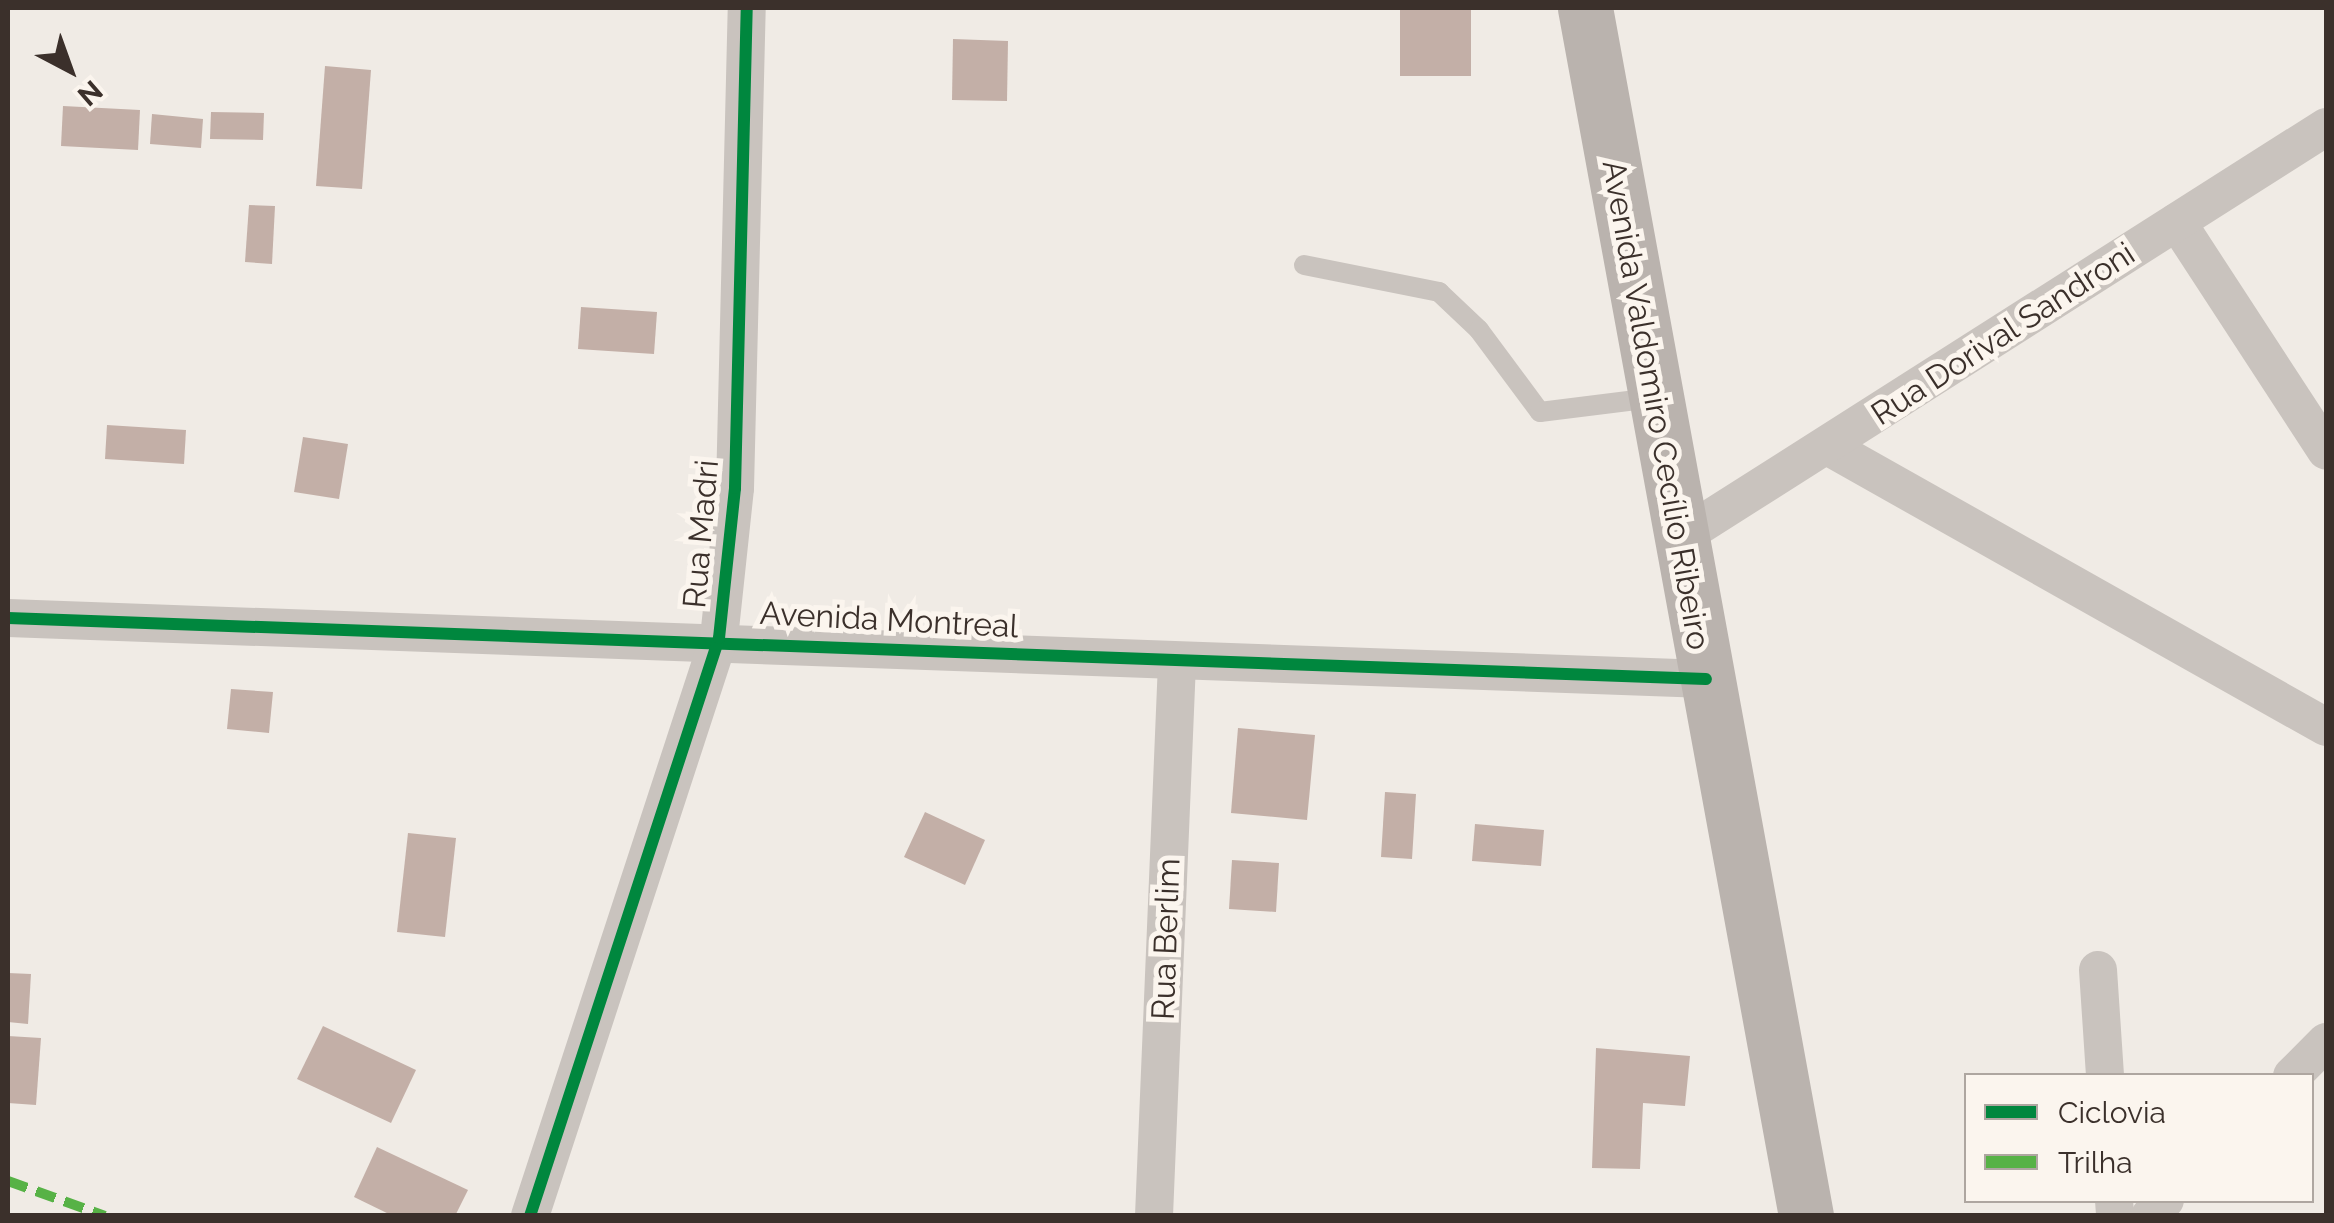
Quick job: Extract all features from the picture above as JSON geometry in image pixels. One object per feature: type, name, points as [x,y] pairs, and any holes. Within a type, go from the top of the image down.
[{"type":"street","name":"Rua Madri","points":[[530,1216],[719,638],[735,488],[748,8]]},
{"type":"street","name":"Avenida Valdomiro Cecílio Ribeiro","points":[[1585,8],[1652,398],[1806,1216]]},
{"type":"street","name":"Rua Dorival Sandroni","points":[[1678,539],[1829,447],[2326,127]]},
{"type":"street","points":[[2176,222],[2326,450]]},
{"type":"street","points":[[1829,447],[2326,727]]},
{"type":"street","name":"Avenida Montreal","points":[[8,618],[719,638],[1178,663],[1706,680]]},
{"type":"street","name":"Rua Berlim","points":[[1154,1216],[1178,663]]},
{"type":"street","points":[[2098,970],[2105,1073]]},
{"type":"street","points":[[2295,1073],[2326,1042]]},
{"type":"lane","points":[[1304,265],[1440,292],[1479,330],[1540,412],[1652,398]]},
{"type":"building","points":[[1400,8],[1471,8],[1471,76],[1400,76]]},
{"type":"building","points":[[953,39],[1008,41],[1007,101],[952,100]]},
{"type":"building","points":[[325,66],[371,70],[362,189],[316,186]]},
{"type":"building","points":[[63,106],[140,110],[138,150],[61,146]]},
{"type":"building","points":[[211,112],[264,113],[263,140],[210,139]]},
{"type":"building","points":[[152,114],[203,119],[201,148],[150,144]]},
{"type":"building","points":[[249,205],[275,206],[272,264],[245,262]]},
{"type":"building","points":[[581,307],[657,312],[654,354],[578,349]]},
{"type":"building","points":[[107,425],[186,430],[184,464],[105,459]]},
{"type":"building","points":[[303,437],[348,444],[339,499],[294,492]]},
{"type":"building","points":[[231,689],[273,692],[269,733],[227,729]]},
{"type":"building","points":[[1238,728],[1315,735],[1307,820],[1231,813]]},
{"type":"building","points":[[1385,792],[1416,794],[1412,859],[1381,857]]},
{"type":"building","points":[[925,812],[985,840],[965,885],[904,857]]},
{"type":"building","points":[[1475,824],[1544,830],[1541,866],[1472,861]]},
{"type":"building","points":[[408,833],[456,838],[445,937],[397,932]]},
{"type":"building","points":[[1232,860],[1279,863],[1276,912],[1229,909]]},
{"type":"building","points":[[8,973],[31,974],[28,1024],[8,1022]]},
{"type":"building","points":[[323,1026],[416,1070],[391,1123],[297,1079]]},
{"type":"building","points":[[8,1036],[41,1038],[36,1105],[8,1103]]},
{"type":"building","points":[[1596,1048],[1690,1056],[1685,1106],[1643,1103],[1640,1169],[1592,1168]]},
{"type":"building","points":[[377,1147],[468,1190],[455,1216],[393,1216],[354,1197]]},
{"type":"marked path","points":[[8,1181],[105,1216]]},
{"type":"cycle path","points":[[530,1216],[719,638],[735,488],[747,8]]},
{"type":"cycle path","points":[[8,618],[1706,679]]}]
